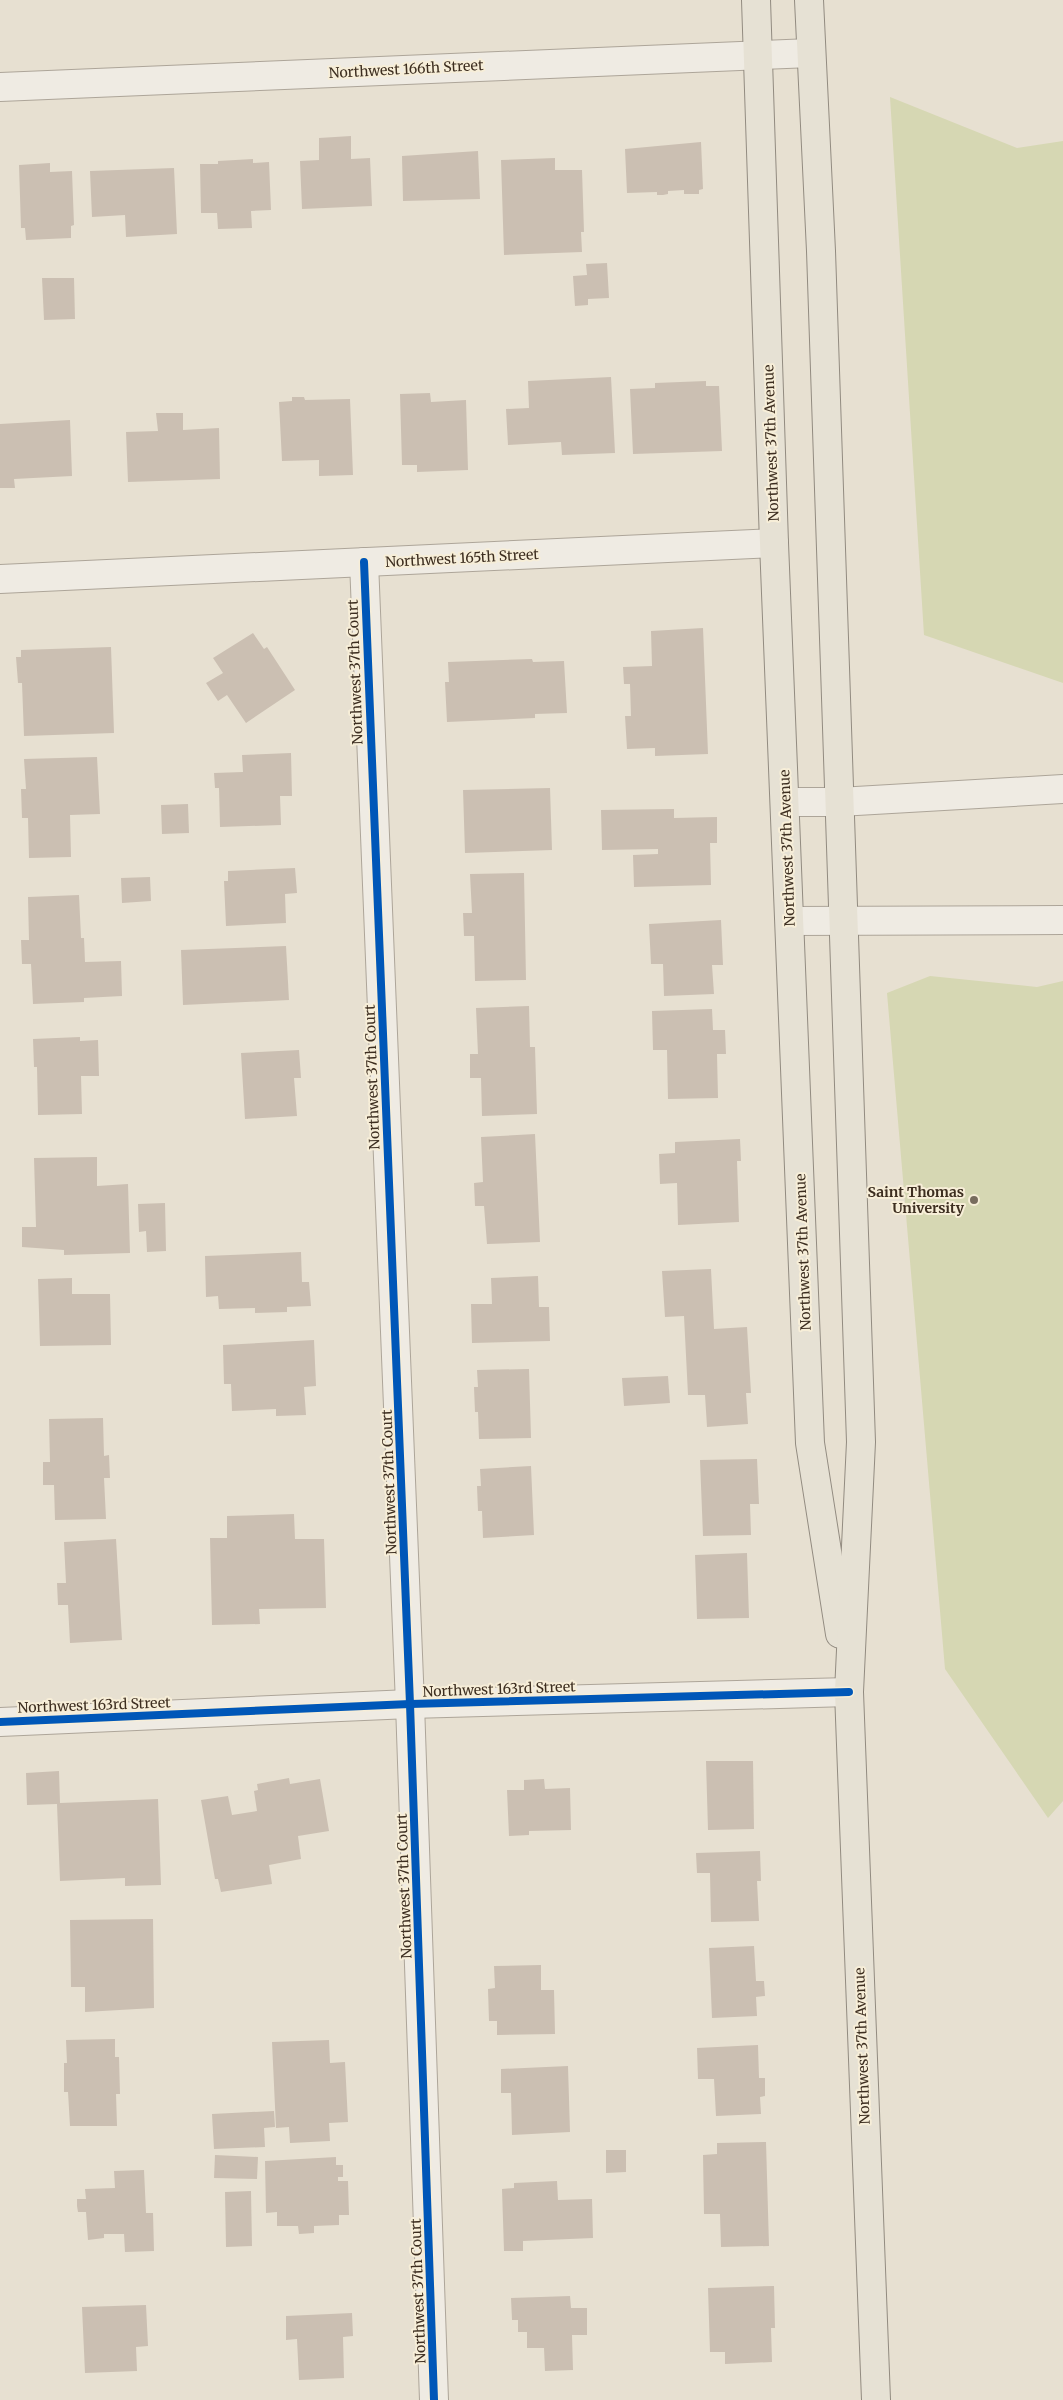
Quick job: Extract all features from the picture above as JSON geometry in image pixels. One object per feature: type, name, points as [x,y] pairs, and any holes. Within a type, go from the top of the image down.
[{"type":"main road","name":"Northwest 37th Avenue","points":[[756,0],[774,544],[810,1443],[849,1692]]},
{"type":"main road","name":"Northwest 37th Avenue","points":[[809,0],[821,261],[861,1442],[849,1692],[876,2400]]},
{"type":"street","name":"Northwest 166th Street","points":[[0,87],[759,53],[811,53]]},
{"type":"street","name":"Northwest 165th Street","points":[[0,579],[774,544]]},
{"type":"street","name":"Northwest 37th Court","points":[[364,562],[410,1704],[434,2400]]},
{"type":"street","points":[[785,802],[839,802],[1063,788]]},
{"type":"street","points":[[790,921],[1063,920]]},
{"type":"street","name":"Northwest 163rd Street","points":[[0,1722],[410,1704],[849,1692]]},
{"type":"green space","points":[[890,97],[1017,148],[1063,141],[1063,683],[924,635]]},
{"type":"green space","points":[[930,976],[1037,987],[1063,981],[1063,1801],[1048,1818],[945,1669],[887,993]]},
{"type":"building","points":[[351,136],[351,159],[370,158],[372,206],[302,209],[300,161],[319,160],[319,138]]},
{"type":"building","points":[[701,142],[703,189],[699,190],[699,194],[684,194],[684,190],[668,191],[668,194],[663,195],[657,195],[657,192],[627,193],[625,149]]},
{"type":"building","points":[[478,151],[480,199],[403,201],[402,156]]},
{"type":"building","points":[[555,158],[555,170],[582,170],[584,232],[581,232],[582,252],[504,255],[501,160]]},
{"type":"building","points":[[253,159],[253,163],[269,162],[271,210],[251,211],[252,228],[218,229],[217,213],[201,213],[200,164],[218,164],[218,161]]},
{"type":"building","points":[[50,163],[50,172],[72,171],[74,225],[71,226],[71,238],[26,240],[25,228],[21,228],[19,165]]},
{"type":"building","points":[[174,168],[177,234],[126,237],[125,215],[92,217],[90,171]]},
{"type":"building","points":[[607,263],[609,298],[588,299],[588,305],[575,306],[573,276],[587,275],[586,264]]},
{"type":"building","points":[[42,278],[74,278],[75,319],[44,320]]},
{"type":"building","points":[[611,377],[615,453],[562,455],[561,442],[508,445],[506,409],[529,408],[528,381]]},
{"type":"building","points":[[706,381],[706,386],[719,386],[722,451],[633,454],[630,389],[655,388],[655,383]]},
{"type":"building","points":[[430,393],[431,402],[466,400],[468,470],[417,472],[417,465],[402,465],[400,394]]},
{"type":"building","points":[[292,397],[304,397],[305,400],[350,399],[353,475],[319,476],[319,460],[282,461],[279,402],[292,401]]},
{"type":"building","points":[[156,413],[183,413],[183,430],[219,428],[220,479],[128,482],[126,432],[158,431]]},
{"type":"building","points":[[70,420],[72,476],[14,479],[15,488],[0,488],[0,424]]},
{"type":"building","points":[[703,628],[708,754],[655,756],[655,748],[627,749],[625,716],[631,716],[630,684],[624,684],[623,667],[652,666],[651,631]]},
{"type":"building","points":[[253,633],[264,649],[267,647],[295,690],[246,723],[227,695],[218,701],[206,683],[223,673],[213,658]]},
{"type":"building","points":[[111,647],[114,733],[24,736],[22,683],[18,683],[16,657],[21,657],[21,650]]},
{"type":"building","points":[[532,659],[533,662],[564,661],[567,713],[535,714],[535,718],[447,722],[445,682],[449,682],[448,662]]},
{"type":"building","points":[[291,753],[292,796],[280,796],[281,825],[220,827],[219,788],[215,788],[214,773],[243,772],[242,755]]},
{"type":"building","points":[[97,757],[100,814],[70,815],[71,857],[29,858],[28,818],[22,818],[21,789],[26,789],[24,759]]},
{"type":"building","points":[[550,788],[552,850],[465,853],[463,790]]},
{"type":"building","points":[[188,804],[189,833],[162,834],[161,805]]},
{"type":"building","points":[[674,809],[674,818],[717,817],[717,843],[710,843],[711,885],[634,887],[633,855],[658,854],[658,849],[602,850],[601,810]]},
{"type":"building","points":[[295,868],[297,893],[285,894],[286,923],[226,926],[224,881],[228,881],[228,871]]},
{"type":"building","points":[[524,873],[526,980],[475,981],[474,936],[464,936],[463,913],[472,913],[470,874]]},
{"type":"building","points":[[150,877],[151,901],[122,903],[121,878]]},
{"type":"building","points":[[79,895],[81,938],[84,938],[85,962],[121,961],[122,996],[84,998],[84,1002],[33,1004],[31,964],[22,964],[21,940],[29,940],[28,897]]},
{"type":"building","points":[[721,920],[723,965],[712,965],[714,994],[664,996],[663,964],[651,964],[649,924]]},
{"type":"building","points":[[286,946],[289,1000],[183,1005],[181,950]]},
{"type":"building","points":[[529,1006],[530,1047],[535,1047],[537,1114],[482,1116],[481,1078],[470,1078],[470,1054],[478,1054],[476,1008]]},
{"type":"building","points":[[712,1009],[713,1030],[725,1030],[726,1054],[717,1054],[718,1098],[668,1099],[667,1050],[653,1050],[652,1011]]},
{"type":"building","points":[[80,1037],[80,1041],[98,1040],[99,1076],[81,1076],[82,1114],[38,1115],[37,1067],[34,1067],[33,1039]]},
{"type":"building","points":[[299,1050],[301,1078],[294,1078],[297,1116],[245,1119],[241,1053]]},
{"type":"building","points":[[535,1134],[540,1242],[487,1244],[484,1206],[475,1206],[474,1183],[483,1182],[481,1137]]},
{"type":"building","points":[[740,1139],[741,1161],[737,1161],[739,1222],[678,1225],[677,1183],[660,1184],[659,1154],[675,1153],[675,1142]]},
{"type":"building","points":[[97,1157],[97,1186],[128,1184],[130,1253],[64,1255],[64,1250],[22,1247],[22,1227],[36,1227],[34,1158]]},
{"type":"building","points":[[165,1203],[166,1251],[147,1252],[146,1231],[139,1232],[138,1204]]},
{"type":"building","points":[[301,1252],[302,1282],[309,1282],[311,1306],[287,1307],[287,1312],[255,1313],[255,1308],[219,1309],[218,1296],[206,1297],[205,1256]]},
{"type":"building","points":[[711,1269],[714,1329],[747,1327],[751,1393],[746,1393],[748,1424],[707,1427],[705,1395],[688,1395],[684,1316],[665,1317],[662,1271]]},
{"type":"building","points":[[538,1276],[539,1307],[549,1307],[550,1341],[472,1343],[471,1304],[492,1304],[491,1278]]},
{"type":"building","points":[[72,1278],[72,1294],[110,1294],[111,1345],[40,1346],[38,1279]]},
{"type":"building","points":[[314,1340],[316,1386],[304,1387],[306,1415],[276,1416],[276,1409],[232,1411],[231,1384],[224,1384],[223,1345]]},
{"type":"building","points":[[529,1369],[531,1438],[479,1439],[478,1412],[475,1412],[474,1387],[478,1387],[477,1370]]},
{"type":"building","points":[[668,1376],[670,1403],[624,1406],[622,1378]]},
{"type":"building","points":[[103,1418],[104,1456],[109,1455],[110,1478],[104,1478],[106,1519],[55,1520],[54,1485],[43,1485],[43,1462],[50,1462],[49,1419]]},
{"type":"building","points":[[757,1459],[759,1504],[750,1504],[751,1535],[703,1536],[700,1460]]},
{"type":"building","points":[[531,1466],[534,1535],[483,1538],[482,1511],[478,1511],[477,1486],[481,1486],[480,1469]]},
{"type":"building","points":[[294,1514],[295,1539],[324,1539],[326,1608],[259,1609],[260,1624],[212,1625],[210,1538],[227,1538],[227,1516]]},
{"type":"building","points":[[116,1539],[122,1640],[70,1643],[68,1605],[58,1605],[57,1583],[66,1583],[64,1542]]},
{"type":"building","points":[[747,1553],[749,1618],[697,1619],[695,1555]]},
{"type":"building","points":[[706,1761],[753,1761],[754,1829],[708,1830]]},
{"type":"building","points":[[59,1771],[60,1803],[158,1799],[161,1885],[125,1886],[125,1878],[60,1881],[57,1804],[27,1805],[26,1773]]},
{"type":"building","points":[[289,1778],[290,1784],[320,1779],[329,1831],[298,1836],[301,1859],[269,1865],[272,1884],[221,1892],[218,1879],[215,1879],[201,1800],[228,1796],[232,1815],[257,1811],[254,1791],[258,1790],[257,1784]]},
{"type":"building","points":[[544,1779],[545,1789],[570,1788],[571,1830],[529,1831],[529,1835],[509,1836],[507,1790],[524,1790],[524,1780]]},
{"type":"building","points":[[760,1851],[761,1881],[757,1881],[759,1921],[711,1922],[710,1873],[697,1873],[696,1853]]},
{"type":"building","points":[[153,1919],[154,2008],[85,2012],[85,1987],[71,1987],[70,1920]]},
{"type":"building","points":[[754,1946],[756,1981],[764,1981],[765,1996],[756,1997],[757,2016],[712,2018],[709,1948]]},
{"type":"building","points":[[541,1965],[541,1990],[554,1990],[555,2034],[497,2035],[497,2021],[489,2021],[488,1989],[495,1988],[494,1966]]},
{"type":"building","points":[[115,2039],[115,2057],[119,2057],[120,2094],[116,2094],[117,2126],[70,2126],[68,2092],[64,2092],[64,2063],[67,2063],[66,2040]]},
{"type":"building","points":[[329,2040],[330,2063],[345,2062],[348,2122],[329,2123],[330,2141],[290,2143],[289,2127],[276,2128],[272,2042]]},
{"type":"building","points":[[758,2045],[759,2078],[765,2078],[765,2096],[760,2097],[761,2114],[716,2116],[714,2079],[698,2079],[697,2048]]},
{"type":"building","points":[[568,2066],[570,2132],[512,2135],[511,2093],[501,2093],[501,2069]]},
{"type":"building","points":[[274,2111],[275,2127],[264,2128],[265,2147],[214,2149],[212,2114]]},
{"type":"building","points":[[766,2142],[769,2246],[721,2247],[720,2214],[704,2214],[703,2155],[717,2154],[717,2143]]},
{"type":"building","points":[[606,2150],[626,2150],[626,2172],[606,2173]]},
{"type":"building","points":[[215,2155],[258,2157],[257,2179],[214,2178]]},
{"type":"building","points":[[336,2157],[336,2165],[343,2165],[343,2177],[338,2177],[338,2181],[348,2181],[349,2215],[339,2215],[339,2225],[314,2226],[314,2233],[299,2234],[298,2226],[277,2226],[277,2212],[266,2213],[265,2161]]},
{"type":"building","points":[[144,2170],[146,2213],[153,2213],[154,2251],[125,2252],[124,2234],[104,2234],[104,2238],[88,2240],[86,2212],[78,2212],[77,2206],[77,2199],[86,2199],[85,2189],[115,2188],[114,2171]]},
{"type":"building","points":[[557,2181],[558,2200],[592,2199],[593,2238],[523,2241],[523,2251],[504,2251],[502,2189],[514,2188],[514,2183]]},
{"type":"building","points":[[251,2191],[252,2246],[226,2247],[225,2192]]},
{"type":"building","points":[[774,2286],[775,2328],[771,2328],[772,2362],[725,2364],[725,2352],[710,2352],[708,2288]]},
{"type":"building","points":[[570,2296],[571,2308],[587,2308],[587,2335],[572,2335],[573,2370],[545,2371],[544,2348],[527,2348],[527,2332],[518,2332],[518,2320],[512,2320],[511,2298]]},
{"type":"building","points":[[146,2305],[148,2346],[136,2347],[137,2371],[85,2373],[82,2307]]},
{"type":"building","points":[[352,2313],[353,2336],[343,2337],[344,2378],[299,2380],[297,2339],[286,2340],[286,2316]]},
{"type":"cycle path","points":[[364,562],[410,1704],[434,2400]]},
{"type":"cycle path","points":[[0,1722],[410,1704],[849,1692]]},
{"type":"place","name":"Saint Thomas University","points":[[974,1200]]}]
